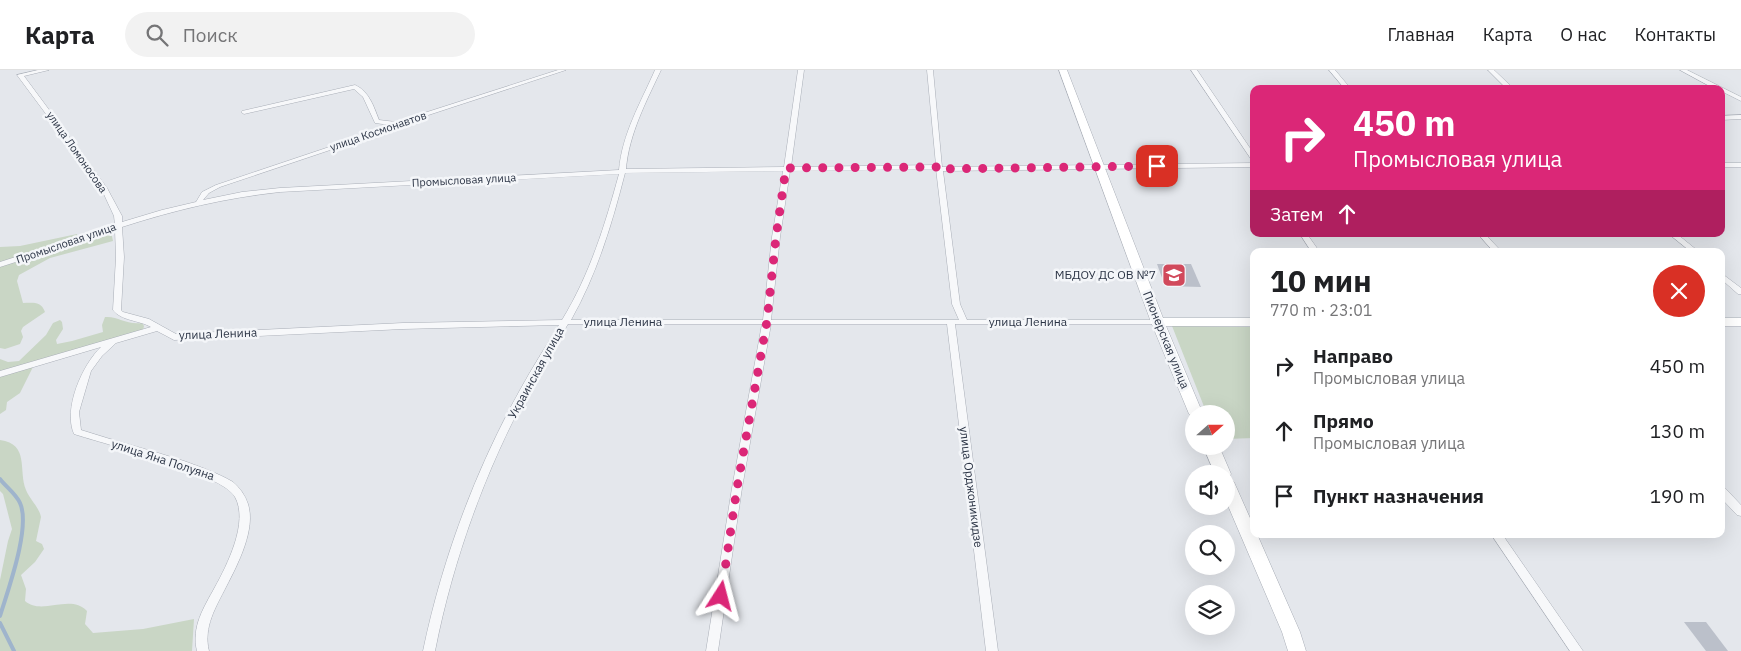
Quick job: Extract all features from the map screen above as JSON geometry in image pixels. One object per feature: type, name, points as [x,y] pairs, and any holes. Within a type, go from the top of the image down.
[{"type":"street","name":"улица Ломоносова","points":[[46,70],[20,75],[104,188],[118,216],[120,257],[117,310],[120,314],[146,321],[157,328]]},
{"type":"street","name":"улица Космонавтов","points":[[199,202],[205,192],[218,186],[399,123],[563,70]]},
{"type":"street","name":"Украинская улица","points":[[429,651],[436,612],[470,510],[524,392],[580,295],[592,270],[622,172],[626,147],[658,70]]},
{"type":"street","points":[[712,651],[737,488],[767,321],[776,237],[801,70]]},
{"type":"street","points":[[930,70],[939,168],[956,304],[964,322]]},
{"type":"street","name":"Пионерская улица","points":[[1063,70],[1158,322],[1192,405]]},
{"type":"street","points":[[1194,70],[1250,153]]},
{"type":"street","points":[[1332,70],[1345,85]]},
{"type":"street","points":[[1491,70],[1507,85]]},
{"type":"street","points":[[1684,70],[1713,85]]},
{"type":"street","points":[[244,112],[355,87],[364,93],[377,122],[374,133]]},
{"type":"street","points":[[1725,91],[1741,99]]},
{"type":"street","points":[[1725,118],[1741,117]]},
{"type":"street","points":[[377,122],[399,123]]},
{"type":"street","name":"Промысловая улица","points":[[0,265],[164,211],[199,202],[242,194],[307,187],[622,172],[786,168],[1250,165]]},
{"type":"street","points":[[1725,165],[1741,165]]},
{"type":"street","points":[[1306,237],[1313,248]]},
{"type":"street","points":[[1483,237],[1494,248]]},
{"type":"street","points":[[1677,237],[1690,248]]},
{"type":"street","points":[[1725,278],[1741,292]]},
{"type":"street","name":"улица Ленина","points":[[157,328],[174,337],[403,326],[564,322],[1250,322]]},
{"type":"street","name":"улица Орджоникидзе","points":[[950,322],[992,651]]},
{"type":"street","points":[[1725,322],[1741,322]]},
{"type":"street","points":[[0,374],[157,328]]},
{"type":"street","name":"улица Яна Полуяна","points":[[113,341],[99,354],[87,371],[74,412],[77,432],[201,470],[225,480],[239,492],[243,502],[244,527],[236,558],[202,623],[199,641],[203,651]]},
{"type":"street","points":[[1725,495],[1741,512]]},
{"type":"street","points":[[1235,503],[1250,537]]},
{"type":"street","points":[[1250,538],[1291,632],[1297,651]]},
{"type":"street","points":[[1499,538],[1577,651]]},
{"type":"green space","points":[[104,232],[111,232],[113,241],[50,258],[19,275],[17,281],[23,303],[39,304],[45,312],[23,327],[21,331],[23,337],[20,344],[5,349],[0,348],[0,267]]},
{"type":"green space","points":[[77,234],[77,239],[0,263],[0,247],[20,246]]},
{"type":"green space","points":[[105,317],[131,323],[142,323],[144,326],[143,330],[0,372],[0,359],[8,362],[19,361],[46,335],[53,323],[60,320],[62,322],[63,329],[56,340],[57,344],[103,332],[102,325]]},
{"type":"green space","points":[[1172,326],[1250,327],[1250,438],[1235,439],[1235,405],[1203,405]]},
{"type":"green space","points":[[33,367],[20,393],[7,402],[6,410],[0,414],[0,376]]},
{"type":"green space","points":[[0,440],[16,447],[21,459],[26,490],[41,517],[36,541],[42,544],[44,549],[35,562],[21,575],[26,589],[25,601],[39,606],[73,604],[80,606],[87,611],[85,624],[93,633],[143,629],[194,619],[192,651],[0,651],[0,580],[12,529],[3,494],[0,491]]},
{"type":"building","name":"МБДОУ ДС ОВ №7","points":[[1157,264],[1191,264],[1201,287],[1165,286]]},
{"type":"building","points":[[1684,622],[1706,622],[1728,651],[1706,651]]},
{"type":"waterway","points":[[0,479],[20,503],[23,514],[21,542],[0,616]]},
{"type":"waterway","points":[[0,623],[14,651]]},
{"type":"place","name":"МБДОУ ДС ОВ №7","points":[[1174,275]]},
{"type":"route","points":[[721,596],[737,488],[767,321],[786,168],[939,167],[939,169],[1157,166]]}]
